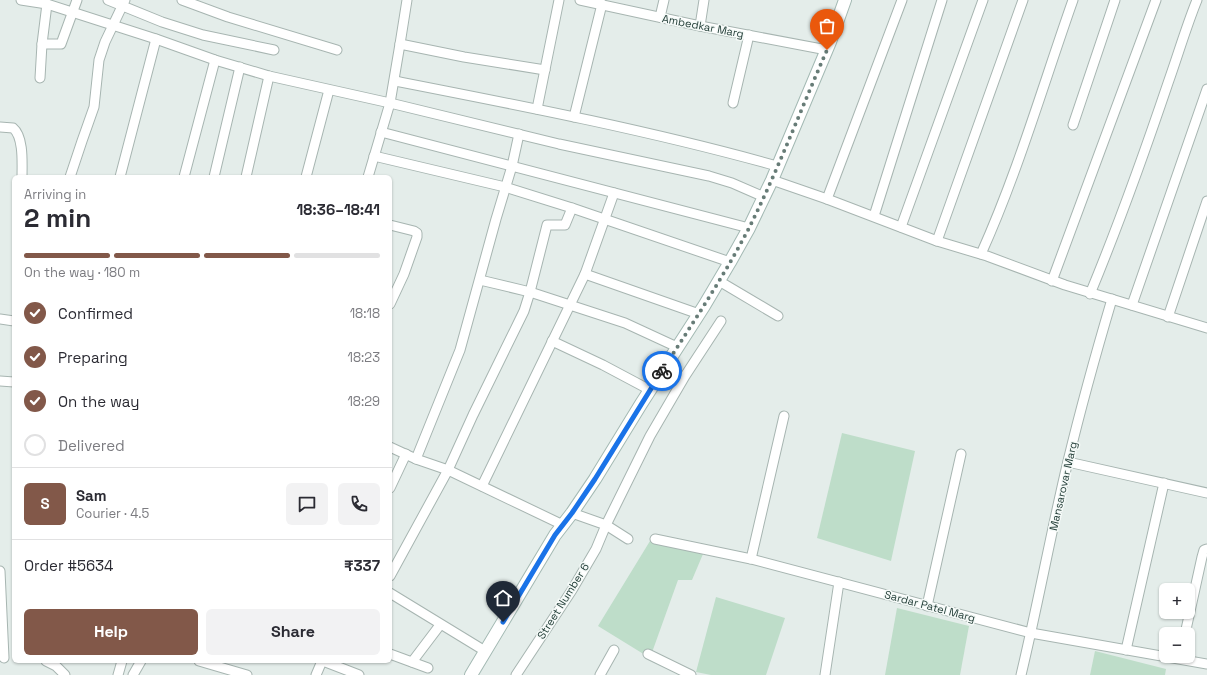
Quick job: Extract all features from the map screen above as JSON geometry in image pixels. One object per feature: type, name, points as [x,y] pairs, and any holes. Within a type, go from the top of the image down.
[{"type":"street","points":[[22,0],[47,4],[156,39],[215,60],[269,76],[390,103],[559,144],[722,179],[764,197]]},
{"type":"street","points":[[42,44],[61,44],[77,0]]},
{"type":"street","points":[[108,0],[123,3],[162,22],[203,35],[274,50]]},
{"type":"street","points":[[182,0],[228,17],[337,50]]},
{"type":"street","points":[[369,175],[395,81],[407,0]]},
{"type":"street","points":[[537,109],[559,0]]},
{"type":"street","name":"Ambedkar Marg","points":[[581,0],[700,26],[827,50]]},
{"type":"street","points":[[660,17],[664,0]]},
{"type":"street","points":[[700,26],[704,0]]},
{"type":"street","points":[[471,675],[555,535],[595,479],[730,262],[772,180],[827,50],[845,0]]},
{"type":"street","points":[[827,199],[902,0]]},
{"type":"street","points":[[874,216],[942,0]]},
{"type":"street","points":[[901,227],[983,0]]},
{"type":"street","points":[[937,241],[1023,0]]},
{"type":"street","points":[[981,254],[1014,173],[1073,0]]},
{"type":"street","points":[[1073,125],[1114,0]]},
{"type":"street","points":[[1052,281],[1156,0]]},
{"type":"street","points":[[1090,294],[1124,212],[1197,0]]},
{"type":"street","points":[[71,175],[94,107],[99,60],[105,42],[114,26],[123,3]]},
{"type":"street","points":[[40,78],[42,44],[47,4]]},
{"type":"street","points":[[574,117],[602,4]]},
{"type":"street","points":[[733,103],[749,35]]},
{"type":"street","points":[[121,175],[156,39]]},
{"type":"street","points":[[400,44],[464,57],[545,70]]},
{"type":"street","points":[[185,175],[215,60]]},
{"type":"street","points":[[214,175],[240,68]]},
{"type":"street","points":[[246,175],[269,76]]},
{"type":"street","points":[[395,81],[574,117],[727,152],[777,166]]},
{"type":"street","points":[[1132,305],[1207,89]]},
{"type":"street","points":[[307,175],[329,90]]},
{"type":"street","points":[[0,128],[13,128],[16,131],[22,150],[22,175]]},
{"type":"street","points":[[381,132],[748,228]]},
{"type":"street","points":[[416,459],[460,350],[520,134]]},
{"type":"street","points":[[374,156],[506,187],[730,262]]},
{"type":"street","points":[[772,180],[874,216],[937,241],[981,254],[1090,294],[1112,299],[1168,317],[1206,326]]},
{"type":"street","points":[[482,486],[585,274],[614,193]]},
{"type":"street","points":[[1168,317],[1207,201]]},
{"type":"street","points":[[392,572],[448,470],[473,415],[515,331],[530,292],[547,224],[565,225],[572,208]]},
{"type":"street","points":[[392,226],[414,231],[418,237],[404,274],[392,300]]},
{"type":"street","points":[[585,274],[699,314]]},
{"type":"street","points":[[480,280],[530,292],[570,304],[625,323],[677,347]]},
{"type":"street","points":[[719,281],[778,316]]},
{"type":"street","name":"Mansarovar Marg","points":[[1021,675],[1068,462],[1112,299]]},
{"type":"street","points":[[0,319],[12,322]]},
{"type":"street","name":"Street Number 6","points":[[516,675],[572,590],[596,549],[606,525],[650,436],[685,376],[721,321]]},
{"type":"street","points":[[552,341],[650,390]]},
{"type":"street","points":[[0,381],[12,382]]},
{"type":"street","points":[[751,559],[784,416]]},
{"type":"street","points":[[392,448],[416,459],[448,470],[563,525]]},
{"type":"street","points":[[392,484],[406,454]]},
{"type":"street","points":[[928,606],[960,454]]},
{"type":"street","points":[[1068,462],[1207,493]]},
{"type":"street","points":[[1126,650],[1164,483]]},
{"type":"street","points":[[572,513],[606,525],[628,539]]},
{"type":"street","name":"Sardar Patel Marg","points":[[655,539],[751,559],[1031,633],[1159,655]]},
{"type":"street","points":[[1187,627],[1202,557],[1204,550],[1207,549]]},
{"type":"street","points":[[0,571],[2,658]]},
{"type":"street","points":[[825,675],[839,582]]},
{"type":"street","points":[[392,594],[485,651]]},
{"type":"street","points":[[412,662],[440,624]]},
{"type":"street","points":[[600,675],[614,650]]},
{"type":"street","points":[[648,654],[691,675]]},
{"type":"street","points":[[392,655],[428,668]]},
{"type":"street","name":"Sardar Patel Marg","points":[[1195,661],[1207,664]]},
{"type":"street","points":[[51,663],[65,675]]},
{"type":"street","points":[[118,675],[121,663]]},
{"type":"street","points":[[133,675],[140,663]]},
{"type":"street","points":[[206,663],[246,675]]},
{"type":"street","points":[[316,675],[323,663]]},
{"type":"street","points":[[329,663],[359,675]]},
{"type":"green space","points":[[842,433],[915,451],[891,561],[817,538]]},
{"type":"green space","points":[[650,541],[703,554],[692,580],[678,580],[650,658],[598,626]]},
{"type":"green space","points":[[716,597],[785,618],[766,675],[711,675],[696,672]]},
{"type":"green space","points":[[897,608],[969,626],[960,675],[885,675]]},
{"type":"green space","points":[[1095,651],[1166,669],[1165,675],[1090,675]]},
{"type":"way so far","points":[[662,371],[704,306],[730,262],[759,207],[827,50]]},
{"type":"route","points":[[503,622],[555,535],[595,479],[662,371]]}]
